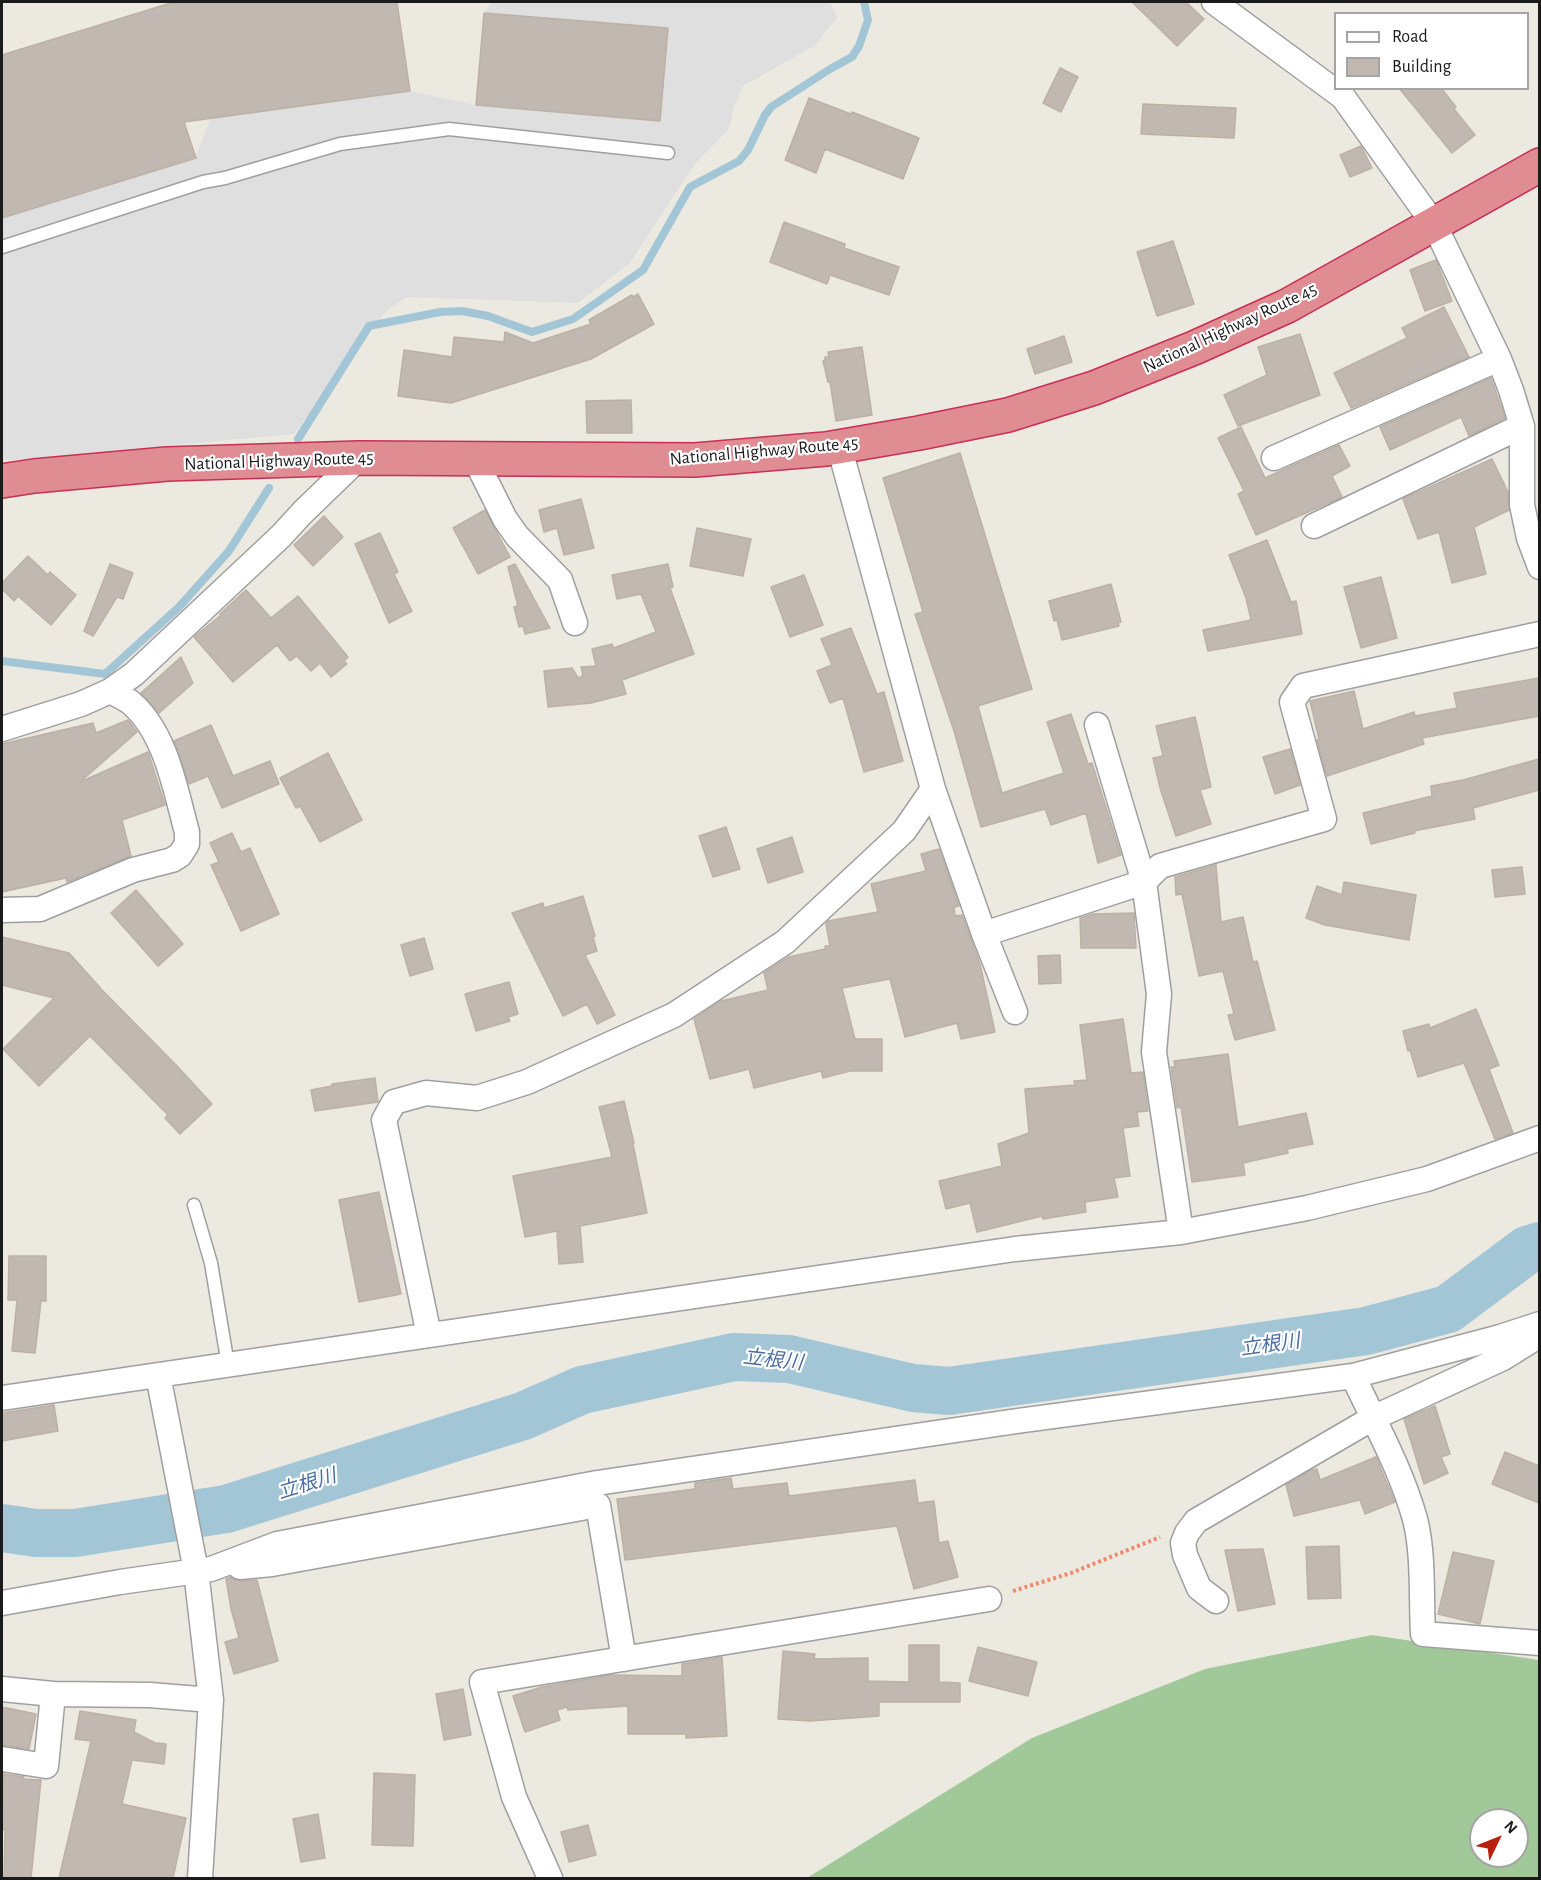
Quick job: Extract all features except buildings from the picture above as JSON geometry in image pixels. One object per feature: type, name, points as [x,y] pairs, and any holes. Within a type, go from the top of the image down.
[{"type":"highway","name":"National Highway Route 45","points":[[2,481],[167,464],[359,458],[695,460],[839,446],[920,433],[1008,415],[1094,388],[1194,348],[1287,306],[1539,165]]},
{"type":"street","points":[[1214,2],[1343,97],[1434,224],[1499,359],[1511,390],[1522,426],[1522,505],[1528,538],[1539,567]]},
{"type":"street","points":[[1274,458],[1499,359]]},
{"type":"street","points":[[1314,526],[1522,426]]},
{"type":"street","points":[[839,446],[933,789],[984,934],[1015,1012]]},
{"type":"street","points":[[2,729],[81,704],[110,691],[134,674],[281,536],[359,458]]},
{"type":"street","points":[[475,459],[505,519],[517,536],[560,580],[575,623]]},
{"type":"street","points":[[984,934],[1144,882],[1160,866],[1324,819],[1292,702],[1303,686],[1539,634]]},
{"type":"street","points":[[2,910],[40,909],[133,870],[172,860],[180,855],[187,844],[187,832],[162,745],[147,721],[130,702],[110,691]]},
{"type":"street","points":[[1097,725],[1144,882],[1159,994],[1154,1052],[1181,1232]]},
{"type":"street","points":[[429,1335],[384,1120],[394,1102],[426,1093],[477,1098],[527,1082],[674,1015],[785,942],[904,831],[933,789]]},
{"type":"street","points":[[2,1398],[1015,1249],[1181,1232],[1307,1208],[1427,1179],[1539,1138]]},
{"type":"street","points":[[2,1603],[201,1567],[277,1545],[597,1484],[1017,1421],[1353,1376],[1500,1337],[1539,1324]]},
{"type":"street","points":[[1216,1601],[1199,1588],[1185,1555],[1183,1543],[1196,1521],[1373,1418],[1503,1358],[1539,1335]]},
{"type":"street","points":[[158,1375],[201,1567],[211,1700],[200,1878]]},
{"type":"street","points":[[1353,1376],[1396,1465],[1415,1520],[1423,1634],[1539,1643]]},
{"type":"street","points":[[201,1567],[272,1564],[598,1505],[624,1659]]},
{"type":"street","points":[[550,1878],[514,1797],[482,1682],[989,1599]]},
{"type":"street","points":[[2,1689],[53,1694],[150,1695],[211,1700]]},
{"type":"street","points":[[2,1759],[46,1766],[53,1694]]},
{"type":"lane","points":[[2,247],[203,182],[225,178],[340,144],[449,129],[668,153]]},
{"type":"lane","points":[[194,1205],[210,1263],[228,1365]]},
{"type":"path","points":[[989,1599],[1071,1573],[1196,1521]]},
{"type":"green space","points":[[1372,1635],[1539,1660],[1539,1878],[807,1878],[1032,1738],[1205,1669]]},
{"type":"shaded area","points":[[492,2],[830,2],[837,18],[814,46],[743,86],[734,107],[729,129],[694,165],[630,263],[578,303],[407,297],[387,310],[294,434],[2,461],[2,218],[195,158],[211,118],[410,91],[476,105],[660,120],[667,28],[484,13]]},
{"type":"waterway","points":[[298,439],[369,326],[440,312],[462,311],[488,316],[532,332],[573,319],[643,270],[690,187],[739,161],[748,150],[771,107],[852,57],[859,46],[868,20],[864,2]]},
{"type":"waterway","points":[[2,661],[105,674],[179,607],[229,551],[269,488]]},
{"type":"waterway","name":"立根川","points":[[2,1528],[36,1533],[75,1533],[226,1509],[523,1416],[582,1390],[734,1357],[789,1359],[913,1388],[949,1391],[1366,1331],[1448,1309],[1527,1250],[1540,1246]]}]
